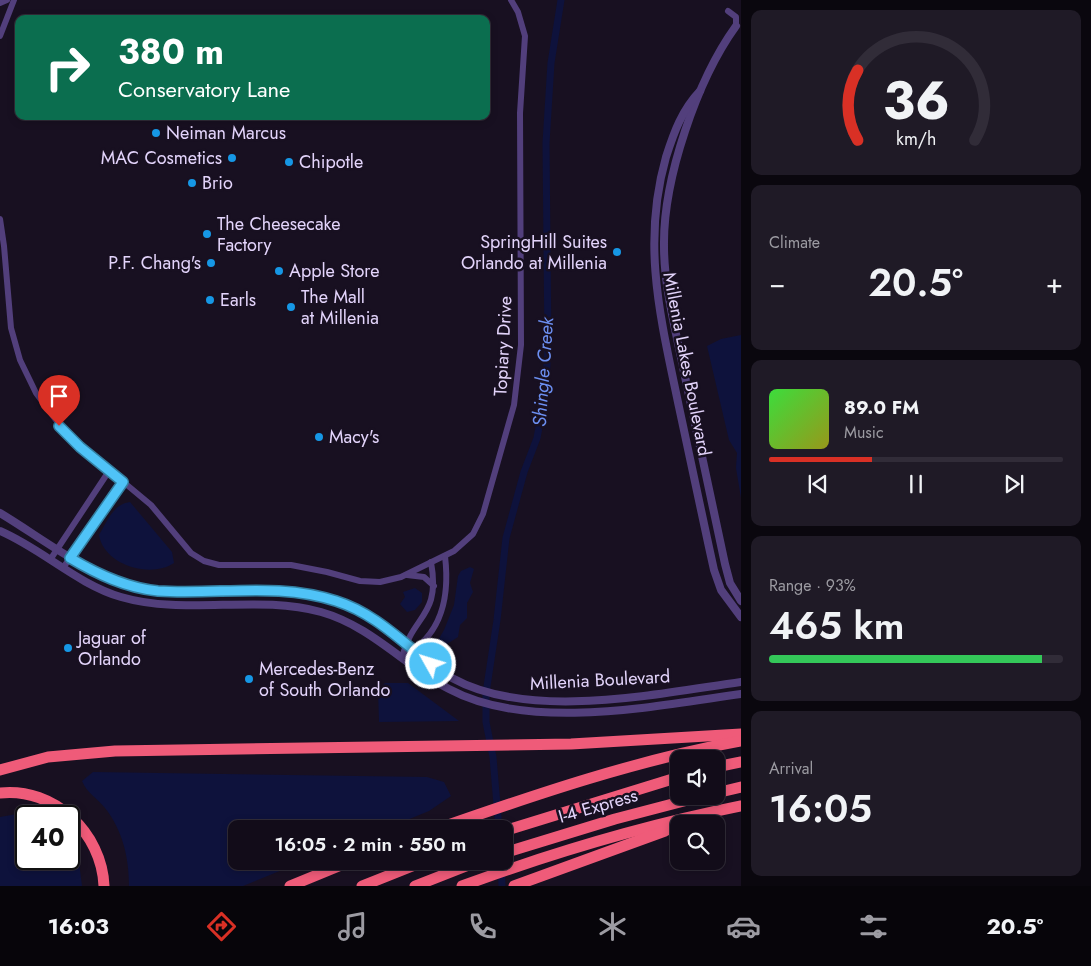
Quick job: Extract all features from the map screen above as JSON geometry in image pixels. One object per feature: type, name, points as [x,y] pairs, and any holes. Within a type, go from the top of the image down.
[{"type":"highway","points":[[0,770],[48,757],[115,751],[652,741],[741,734]]},
{"type":"highway","points":[[463,820],[642,763],[741,741]]},
{"type":"highway","points":[[725,765],[741,762]]},
{"type":"highway","name":"I-4 Express","points":[[513,828],[670,780]]},
{"type":"highway","points":[[725,791],[741,787]]},
{"type":"highway","points":[[0,793],[28,794],[52,803],[74,819],[88,835],[97,852],[104,886]]},
{"type":"highway","name":"I-4 Express","points":[[513,850],[615,818],[670,804]]},
{"type":"highway","points":[[696,815],[741,806]]},
{"type":"highway","points":[[462,886],[521,866],[670,822]]},
{"type":"highway","points":[[514,886],[670,828]]},
{"type":"highway","points":[[290,886],[329,870]]},
{"type":"highway","points":[[362,886],[402,870]]},
{"type":"highway","points":[[415,886],[457,870]]},
{"type":"street","points":[[0,4],[7,0]]},
{"type":"street","points":[[0,36],[14,0]]},
{"type":"street","name":"Topiary Drive","points":[[0,219],[10,328],[26,374],[45,408],[66,434],[153,508],[191,553],[211,564],[227,566],[292,565],[370,582],[390,581],[445,556],[464,543],[472,534],[482,514],[509,428],[520,365],[520,113],[525,36],[518,12],[511,0]]},
{"type":"street","points":[[728,11],[736,17],[736,26]]},
{"type":"street","name":"Millenia Lakes Boulevard","points":[[736,26],[702,87],[673,176],[664,246],[673,318],[726,570],[741,601]]},
{"type":"street","name":"Millenia Lakes Boulevard","points":[[702,87],[687,104],[679,120],[659,181],[655,210],[653,262],[664,333],[714,570],[721,590],[741,617]]},
{"type":"street","points":[[50,560],[109,471]]},
{"type":"street","points":[[63,568],[123,482]]},
{"type":"street","name":"Millenia Boulevard","points":[[0,513],[70,558],[113,580],[157,590],[282,591],[325,598],[349,606],[371,617],[445,674],[474,688],[501,696],[531,700],[595,699],[662,693],[741,682]]},
{"type":"street","name":"Millenia Boulevard","points":[[0,531],[95,587],[120,597],[148,603],[281,606],[318,611],[357,627],[438,683],[473,700],[500,708],[542,712],[604,710],[741,694]]},
{"type":"street","points":[[402,657],[414,651],[436,623],[444,606],[448,585],[445,556]]},
{"type":"street","points":[[402,657],[406,643],[429,608],[434,586],[432,562]]},
{"type":"street","name":"Topiary Drive","points":[[401,576],[417,575],[424,577],[434,586]]},
{"type":"shaded area","points":[[741,335],[741,498],[736,468],[737,453],[729,440],[707,346],[721,339]]},
{"type":"shaded area","points":[[130,502],[172,552],[174,563],[164,568],[153,570],[141,569],[129,566],[109,554],[99,535],[115,510],[124,503]]},
{"type":"shaded area","points":[[470,567],[474,569],[470,583],[473,592],[467,603],[467,618],[460,625],[458,637],[444,646],[438,645],[437,642],[454,605],[458,576],[461,571]]},
{"type":"shaded area","points":[[415,588],[422,593],[422,602],[415,610],[407,612],[400,604],[405,597],[403,592]]},
{"type":"shaded area","points":[[385,683],[408,683],[459,721],[379,722],[378,690]]},
{"type":"shaded area","points":[[93,772],[427,777],[444,782],[451,796],[429,811],[407,820],[228,820],[228,870],[282,870],[243,886],[129,886],[128,865],[121,835],[105,808],[89,792],[82,781]]},
{"type":"shaded area","points":[[15,814],[15,870],[80,870],[82,886],[0,886],[0,817]]},
{"type":"waterway","name":"Shingle Creek","points":[[498,820],[493,757],[486,722],[486,693],[497,620],[506,538],[524,472],[537,438],[545,395],[548,348],[546,143],[551,63],[561,0]]},
{"type":"waterway","name":"Shingle Creek","points":[[501,870],[502,886]]},
{"type":"place","name":"Neiman Marcus","points":[[156,133]]},
{"type":"place","name":"MAC Cosmetics","points":[[232,158]]},
{"type":"place","name":"Chipotle","points":[[289,162]]},
{"type":"place","name":"Brio","points":[[192,183]]},
{"type":"place","name":"The Cheesecake Factory","points":[[207,234]]},
{"type":"place","name":"SpringHill Suites Orlando at Millenia","points":[[617,252]]},
{"type":"place","name":"P.F. Chang's","points":[[211,263]]},
{"type":"place","name":"Apple Store","points":[[279,271]]},
{"type":"place","name":"Earls","points":[[210,300]]},
{"type":"place","name":"The Mall at Millenia","points":[[291,307]]},
{"type":"place","name":"Macy's","points":[[319,437]]},
{"type":"place","name":"Jaguar of Orlando","points":[[68,648]]},
{"type":"place","name":"Mercedes-Benz of South Orlando","points":[[249,679]]},
{"type":"route","points":[[59,426],[80,447],[123,482],[70,558],[113,580],[157,590],[194,592],[282,591],[332,600],[355,608],[382,624],[431,664]]}]
